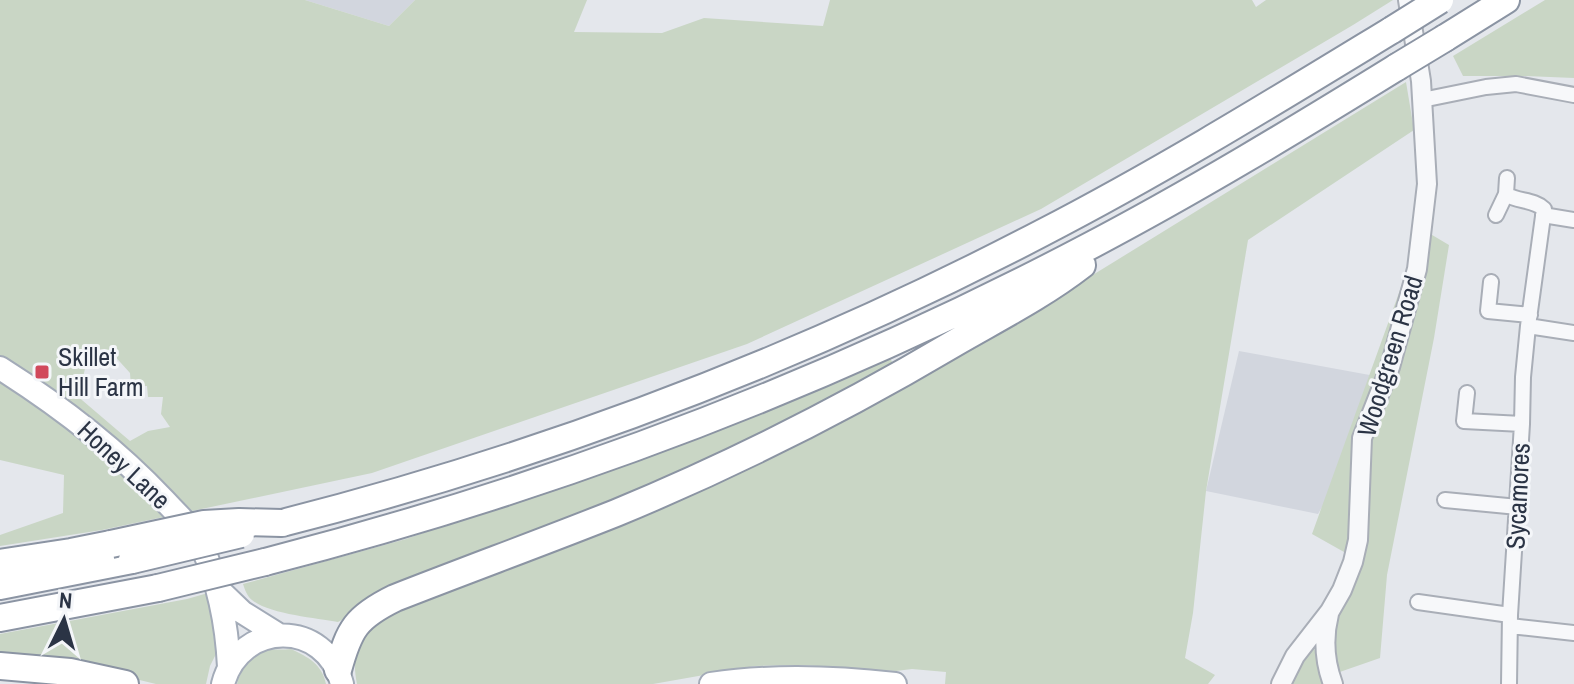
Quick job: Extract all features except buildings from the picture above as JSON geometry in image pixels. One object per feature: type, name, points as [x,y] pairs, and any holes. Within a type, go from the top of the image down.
[{"type":"highway","points":[[0,586],[121,552],[282,523],[400,492],[532,450],[729,377],[859,323],[985,263],[1231,128],[1440,0]]},
{"type":"highway","points":[[0,618],[158,588],[415,521],[552,477],[757,401],[954,314],[1072,255],[1276,141],[1506,0]]},
{"type":"highway","points":[[340,677],[347,640],[368,612],[418,589],[617,512],[830,413],[1043,292],[1078,269],[1148,214]]},
{"type":"highway","points":[[0,563],[71,552],[121,552]]},
{"type":"highway","points":[[0,666],[70,672],[125,684]]},
{"type":"main road","name":"Honey Lane","points":[[0,368],[67,413],[113,449],[178,515],[201,544],[218,589],[227,641],[226,675]]},
{"type":"main road","name":"Honey Lane","points":[[218,589],[242,612],[279,635],[294,636],[325,652],[340,677]]},
{"type":"main road","points":[[226,675],[238,654],[250,644],[279,635]]},
{"type":"main road","points":[[711,684],[786,679],[895,684]]},
{"type":"street","name":"Woodgreen Road","points":[[1281,684],[1295,656],[1330,611],[1353,562],[1358,540],[1362,438],[1390,367],[1417,269],[1427,184],[1421,81],[1408,0]]},
{"type":"street","points":[[1422,100],[1516,84],[1574,95]]},
{"type":"street","points":[[1496,215],[1506,194],[1507,178]]},
{"type":"street","points":[[1506,194],[1540,205],[1544,209],[1543,215],[1574,220]]},
{"type":"street","name":"Sycamores","points":[[1509,684],[1523,377],[1543,215]]},
{"type":"street","points":[[1491,282],[1488,311],[1574,333]]},
{"type":"street","points":[[1467,393],[1464,421],[1522,424]]},
{"type":"street","points":[[1445,500],[1518,507]]},
{"type":"street","points":[[1418,602],[1574,633]]},
{"type":"street","name":"Woodgreen Road","points":[[1330,611],[1324,645],[1333,684]]},
{"type":"shaded area","points":[[305,0],[415,0],[389,26]]},
{"type":"shaded area","points":[[1239,351],[1386,378],[1362,438],[1318,514],[1206,491]]},
{"type":"green space","points":[[0,0],[305,0],[389,26],[415,0],[587,0],[574,32],[662,33],[704,18],[823,26],[830,0],[1252,0],[1256,7],[1266,0],[1393,0],[1041,209],[747,344],[372,473],[102,530],[0,546],[0,535],[63,513],[64,475],[0,460]],"holes":[[[90,347],[111,352],[130,373],[131,387],[147,386],[148,397],[163,397],[161,414],[170,427],[148,431],[130,441],[62,383],[81,386]]]},
{"type":"green space","points":[[1545,0],[1574,0],[1574,78],[1463,76],[1453,56]]},
{"type":"green space","points":[[1406,82],[1414,130],[1248,240],[1206,491],[1185,658],[1215,675],[1208,684],[945,684],[946,672],[802,665],[755,666],[653,684],[357,684],[355,665],[358,649],[376,619],[711,486],[809,440],[1070,289]]},
{"type":"green space","points":[[1422,229],[1449,245],[1434,338],[1387,575],[1380,658],[1334,674],[1332,615],[1360,561],[1312,534]]},
{"type":"green space","points":[[890,358],[896,369],[616,504],[370,595],[338,622],[293,615],[260,605],[247,595],[243,584],[406,539],[747,419]]},
{"type":"green space","points":[[215,591],[218,650],[206,684],[156,684],[94,669],[0,663],[0,634]]},
{"type":"green space","points":[[1313,647],[1326,684],[1288,684],[1294,672]]},
{"type":"green space","points":[[291,649],[318,666],[326,684],[237,684],[244,668],[258,655],[269,650]]},
{"type":"place","name":"Skillet Hill Farm","points":[[42,372]]}]
